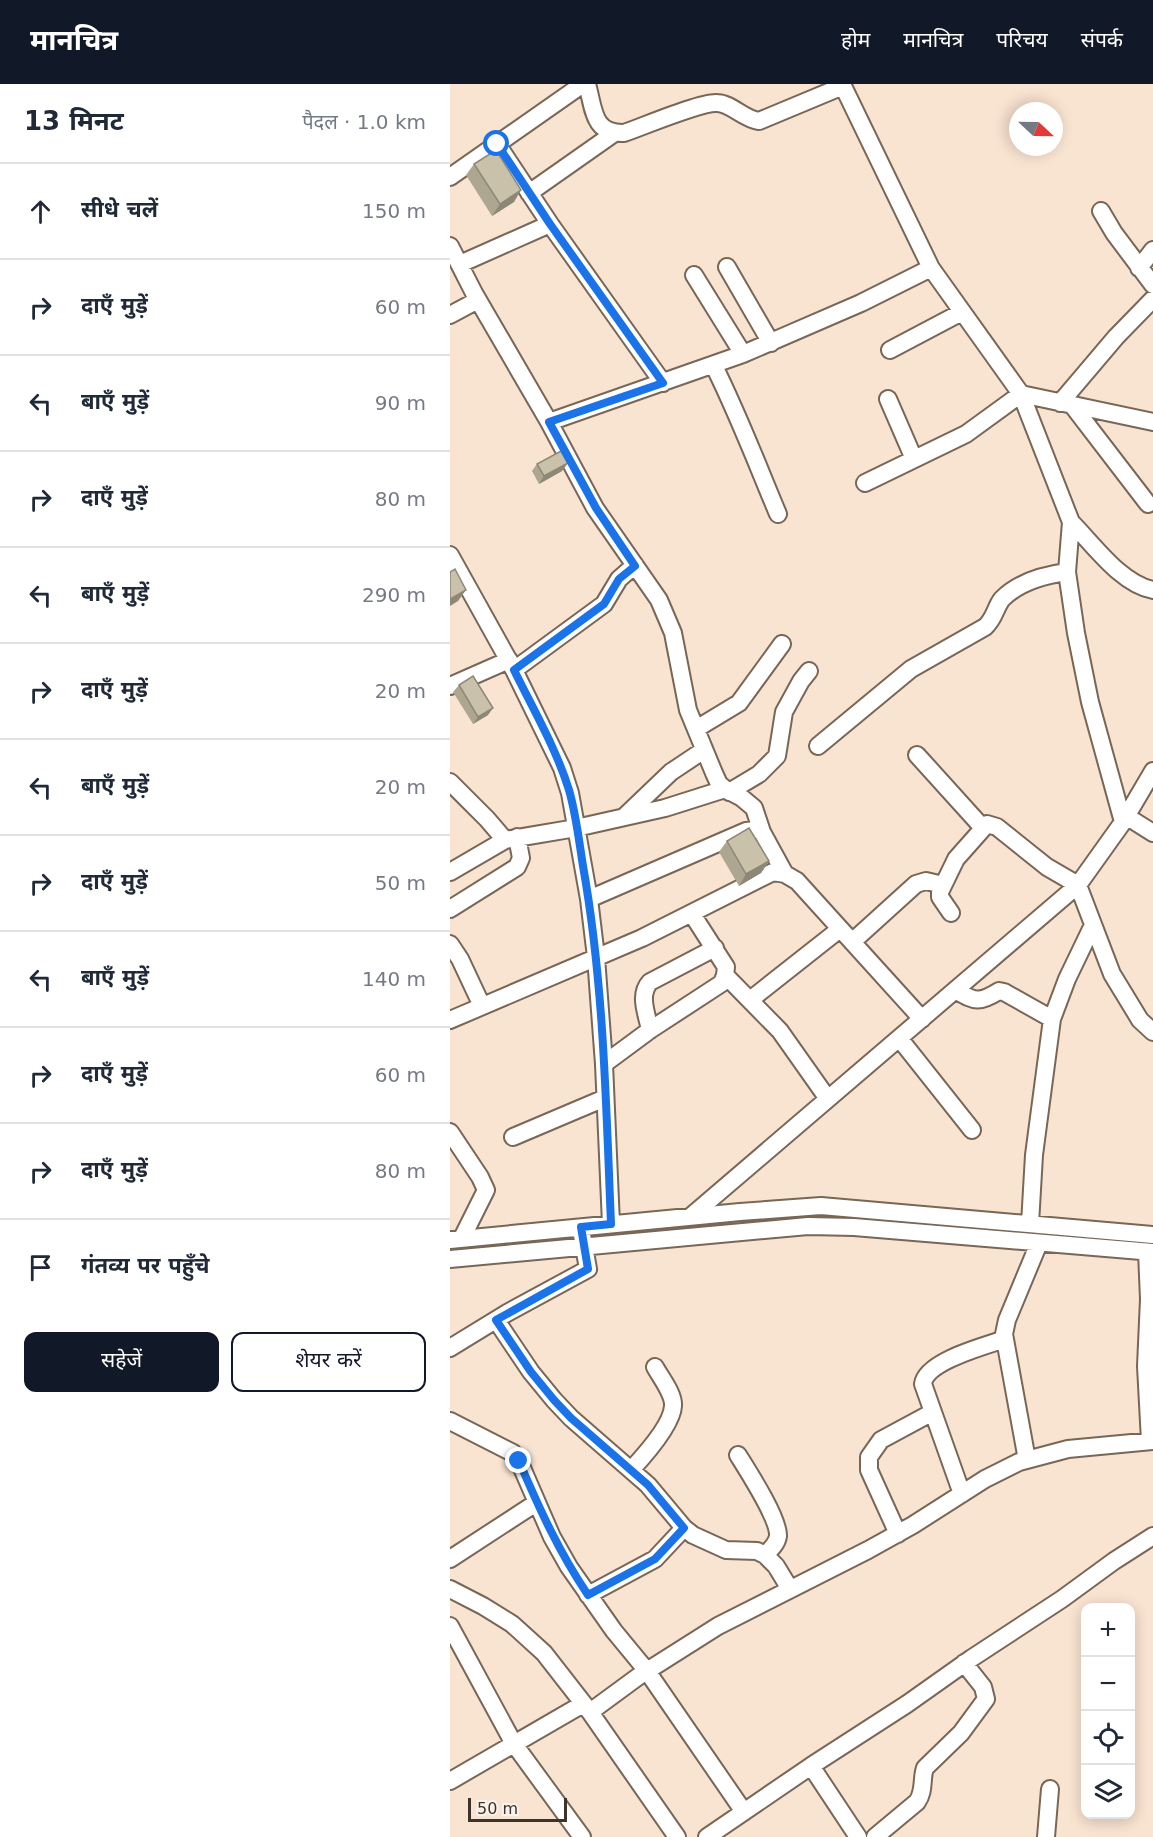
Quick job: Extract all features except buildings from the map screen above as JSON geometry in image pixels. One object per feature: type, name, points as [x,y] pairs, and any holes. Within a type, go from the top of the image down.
[{"type":"street","points":[[450,177],[585,84],[597,122],[605,131],[614,134],[624,133],[717,102],[751,120],[759,121],[842,85],[931,268],[1021,394],[1071,522],[1125,577],[1136,585],[1153,590]]},
{"type":"street","points":[[529,193],[614,134]]},
{"type":"street","points":[[497,144],[550,224],[663,383]]},
{"type":"street","points":[[1066,404],[1116,337],[1153,296],[1139,268],[1114,234],[1101,211]]},
{"type":"street","points":[[459,264],[550,224]]},
{"type":"street","points":[[450,246],[478,300],[596,508],[659,600],[673,633],[688,710],[719,784],[727,791],[749,802],[754,808],[762,832],[785,874]]},
{"type":"street","points":[[1139,268],[1153,250]]},
{"type":"street","points":[[727,267],[771,343]]},
{"type":"street","points":[[549,422],[714,366],[861,303],[931,268]]},
{"type":"street","points":[[694,275],[743,354]]},
{"type":"street","points":[[450,315],[478,300]]},
{"type":"street","points":[[890,351],[962,312]]},
{"type":"street","points":[[714,366],[734,405],[778,514]]},
{"type":"street","points":[[865,483],[966,434],[1021,394],[1153,422]]},
{"type":"street","points":[[888,399],[914,459]]},
{"type":"street","points":[[1066,404],[1148,504]]},
{"type":"street","points":[[1071,522],[1066,572],[1090,702],[1125,819],[1153,833]]},
{"type":"street","points":[[450,555],[512,665],[562,768],[570,793],[589,898],[596,957],[604,1065],[611,1224]]},
{"type":"street","points":[[450,686],[512,665],[604,604],[619,579],[635,566]]},
{"type":"street","points":[[818,746],[910,669],[985,627],[992,621],[1003,599],[1013,591],[1037,578],[1066,572]]},
{"type":"street","points":[[696,729],[739,703],[782,644]]},
{"type":"street","points":[[450,872],[511,838],[576,828],[665,808],[727,791],[759,774],[777,756],[784,712],[809,671]]},
{"type":"street","points":[[625,816],[671,772],[704,750]]},
{"type":"street","points":[[917,755],[983,828]]},
{"type":"street","points":[[690,1217],[1078,885],[1125,819],[1153,771]]},
{"type":"street","points":[[450,782],[487,819],[511,838],[521,858],[517,867],[450,909]]},
{"type":"street","points":[[951,913],[940,897],[943,885],[956,859],[987,824],[997,827],[1047,867],[1078,885],[1112,974],[1140,1020],[1153,1032]]},
{"type":"street","points":[[589,898],[746,831],[762,832]]},
{"type":"street","points":[[450,1020],[692,914],[773,872],[785,874],[797,881],[922,1019]]},
{"type":"street","points":[[852,942],[916,884],[922,881],[943,885]]},
{"type":"street","points":[[604,1065],[650,1030],[722,983],[726,967],[692,914]]},
{"type":"street","points":[[1030,1224],[1034,1155],[1052,1019],[1067,979],[1093,925]]},
{"type":"street","points":[[750,1000],[840,929]]},
{"type":"street","points":[[450,944],[460,959],[482,1006]]},
{"type":"street","points":[[650,1030],[643,995],[646,987],[650,982],[715,948]]},
{"type":"street","points":[[725,975],[780,1031],[828,1099]]},
{"type":"street","points":[[955,990],[978,1001],[999,991],[1004,992],[1052,1019]]},
{"type":"street","points":[[899,1038],[972,1130]]},
{"type":"street","points":[[513,1137],[605,1098]]},
{"type":"street","points":[[450,1132],[486,1190],[454,1238]]},
{"type":"street","points":[[454,1238],[821,1206],[1153,1235]]},
{"type":"street","points":[[450,1259],[808,1226],[854,1227],[1150,1252],[1146,1366],[1152,1441],[1068,1449],[1027,1460],[985,1479],[898,1534],[718,1626],[586,1708],[514,1744],[450,1781]]},
{"type":"street","points":[[450,1348],[588,1269],[581,1227]]},
{"type":"street","points":[[1027,1460],[1005,1340],[1007,1320],[1039,1244]]},
{"type":"street","points":[[496,1320],[531,1372],[554,1400],[571,1418],[648,1485],[684,1528],[693,1535],[726,1550],[757,1551],[765,1555],[776,1566],[790,1589]]},
{"type":"street","points":[[962,1494],[923,1384],[926,1374],[951,1359],[1005,1340]]},
{"type":"street","points":[[632,1470],[660,1436],[673,1409],[670,1396],[655,1368]]},
{"type":"street","points":[[898,1534],[869,1470],[869,1457],[881,1440],[933,1412]]},
{"type":"street","points":[[450,1421],[513,1453],[519,1461],[536,1503],[569,1567],[614,1631],[647,1671],[744,1812]]},
{"type":"street","points":[[738,1455],[777,1528],[777,1539],[765,1555]]},
{"type":"street","points":[[450,1559],[536,1503]]},
{"type":"street","points":[[588,1595],[655,1559],[684,1528]]},
{"type":"street","points":[[707,1837],[811,1766],[908,1704],[964,1663],[1153,1536]]},
{"type":"street","points":[[450,1589],[512,1624],[544,1653],[586,1708],[677,1837]]},
{"type":"street","points":[[450,1626],[514,1744],[582,1837]]},
{"type":"street","points":[[875,1837],[922,1796],[922,1775],[926,1768],[961,1732],[986,1699],[983,1687],[964,1663]]},
{"type":"street","points":[[811,1766],[858,1837]]},
{"type":"street","points":[[1046,1837],[1050,1789]]},
{"type":"route","points":[[497,144],[550,224],[663,383],[549,422],[596,508],[635,566],[619,579],[604,604],[514,670],[562,768],[570,793],[589,898],[604,1065],[611,1224],[581,1227],[588,1269],[496,1320],[531,1372],[554,1400],[571,1418],[648,1485],[684,1528],[655,1559],[588,1595],[552,1537],[519,1461]]}]
